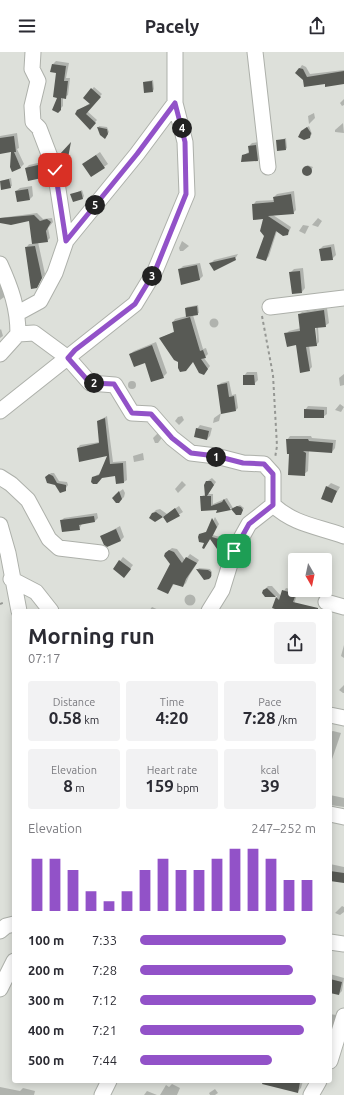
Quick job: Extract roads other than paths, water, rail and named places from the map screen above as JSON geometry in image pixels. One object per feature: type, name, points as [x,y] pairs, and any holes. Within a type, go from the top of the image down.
[{"type":"street","points":[[33,52],[32,69],[38,81],[32,106],[33,122],[39,128],[55,170],[66,241]]},
{"type":"street","points":[[0,411],[68,358],[75,350],[135,304],[155,271],[186,194],[185,142],[175,103],[175,52]]},
{"type":"street","points":[[255,52],[268,167]]},
{"type":"street","points":[[18,313],[40,301],[55,272],[66,241],[137,154],[175,103]]},
{"type":"street","points":[[0,264],[9,285],[18,313],[18,334],[0,354]]},
{"type":"street","points":[[270,307],[344,298]]},
{"type":"street","points":[[18,334],[34,333],[68,358],[90,383],[114,384],[132,413],[151,414],[172,438],[191,453],[216,456],[243,463],[264,464],[273,474],[273,505]]},
{"type":"street","points":[[0,477],[11,484],[28,500],[49,539],[59,548],[101,553]]},
{"type":"street","points":[[273,505],[294,521],[344,536]]},
{"type":"street","points":[[210,609],[222,590],[234,551],[249,524],[273,505]]},
{"type":"street","points":[[0,524],[8,553],[19,609]]},
{"type":"street","points":[[12,579],[36,592],[49,609]]},
{"type":"street","points":[[326,602],[344,608]]},
{"type":"street","points":[[332,715],[344,718]]},
{"type":"street","points":[[332,814],[344,817]]},
{"type":"street","points":[[0,931],[6,926],[12,924]]},
{"type":"street","points":[[332,942],[344,944]]},
{"type":"street","points":[[0,988],[12,965]]},
{"type":"street","points":[[334,1059],[344,1016]]},
{"type":"street","points":[[311,1095],[318,1083]]}]
